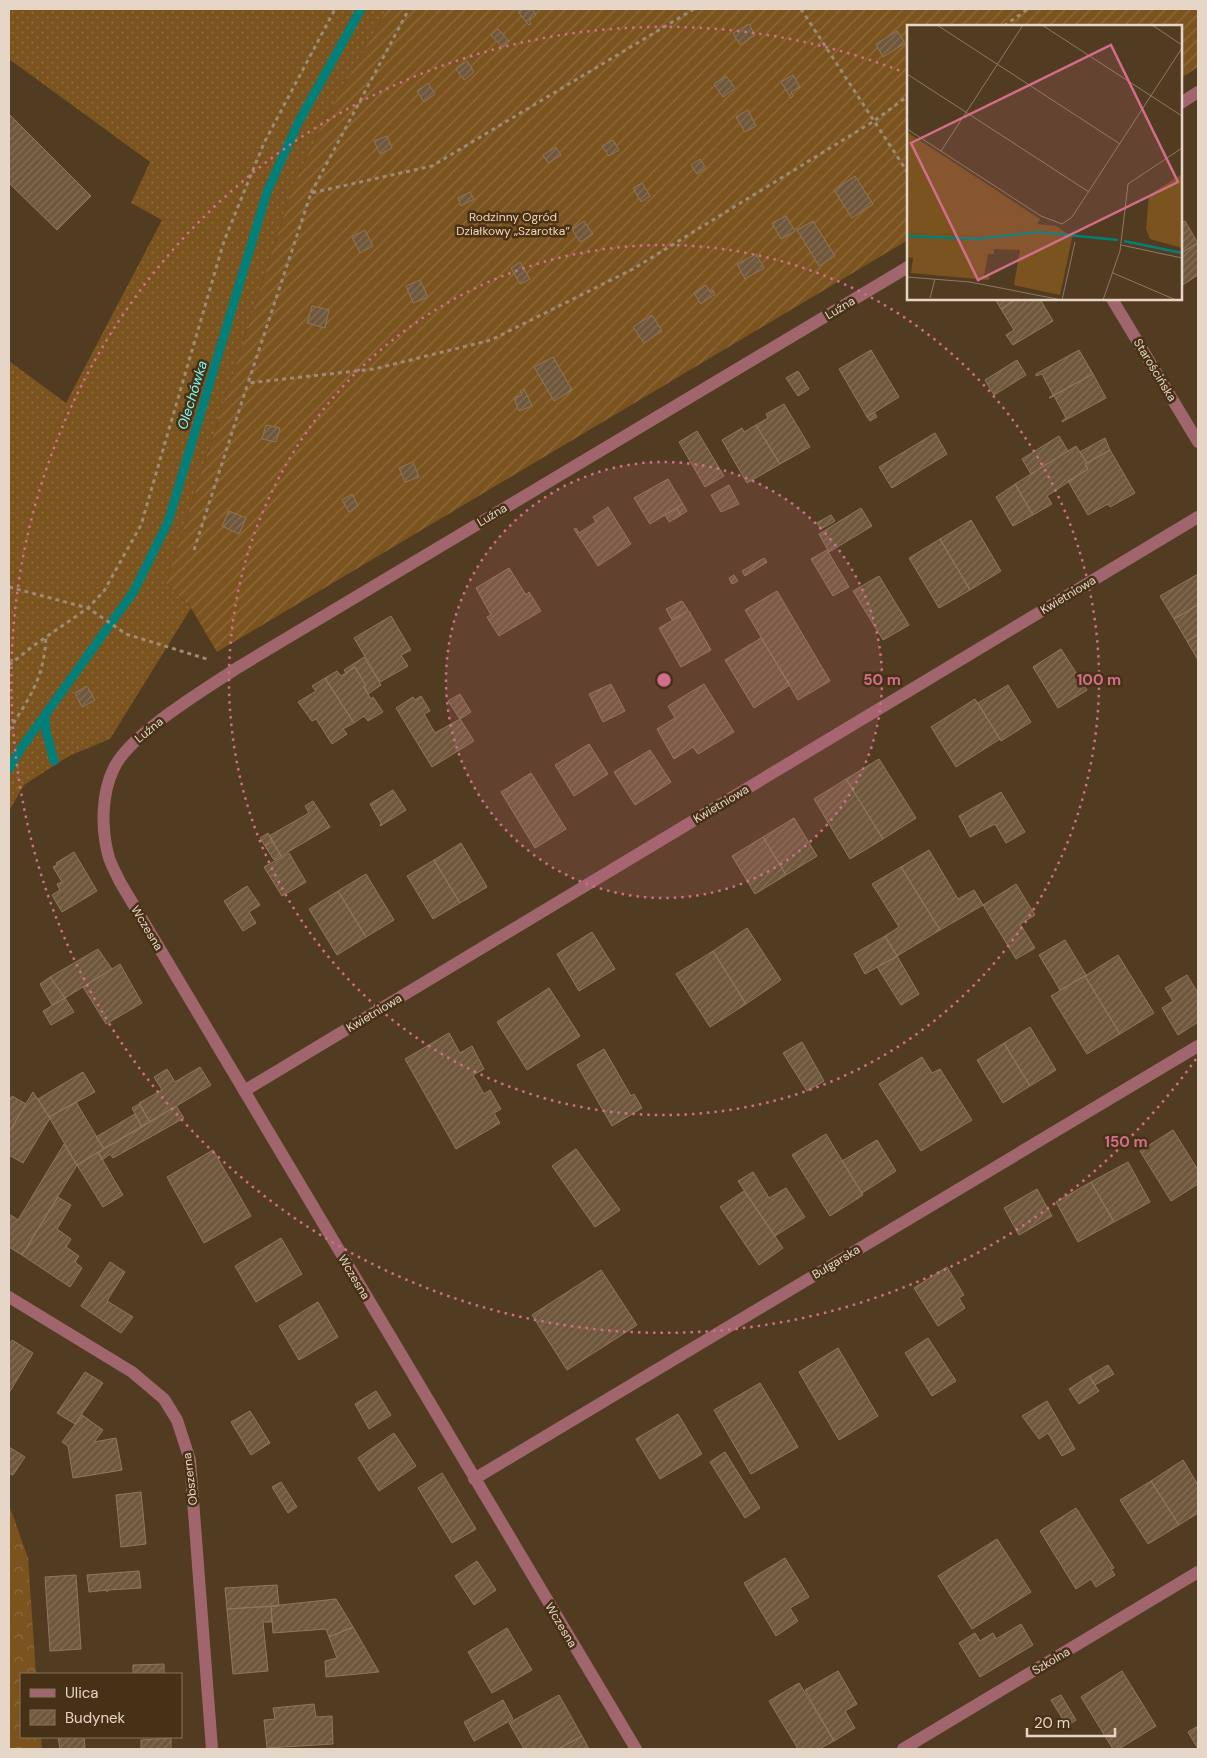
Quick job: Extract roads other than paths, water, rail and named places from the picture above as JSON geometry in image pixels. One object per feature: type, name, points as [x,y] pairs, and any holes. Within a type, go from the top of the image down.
[{"type":"street","points":[[1182,102],[1198,92]]},
{"type":"street","name":"Luźna","points":[[106,794],[114,768],[129,746],[169,714],[237,668],[907,268]]},
{"type":"street","name":"Starościńska","points":[[1113,300],[1198,442]]},
{"type":"street","name":"Kwietniowa","points":[[244,1091],[1198,517]]},
{"type":"street","name":"Wczesna","points":[[106,794],[104,822],[109,858],[120,882],[636,1749]]},
{"type":"street","name":"Bułgarska","points":[[474,1479],[1198,1046]]},
{"type":"street","name":"Obszerna","points":[[9,1297],[132,1372],[164,1399],[177,1420],[190,1460],[212,1749]]},
{"type":"street","name":"Szkolna","points":[[903,1749],[1198,1572]]},
{"type":"waterway","name":"Olechówka","points":[[9,769],[20,750],[134,591],[168,522],[267,192],[298,123],[361,9]]},
{"type":"waterway","points":[[45,716],[46,731],[54,761]]},
{"type":"park label","name":"Rodzinny Ogród Działkowy „Szarotka”","points":[[513,224]]}]
